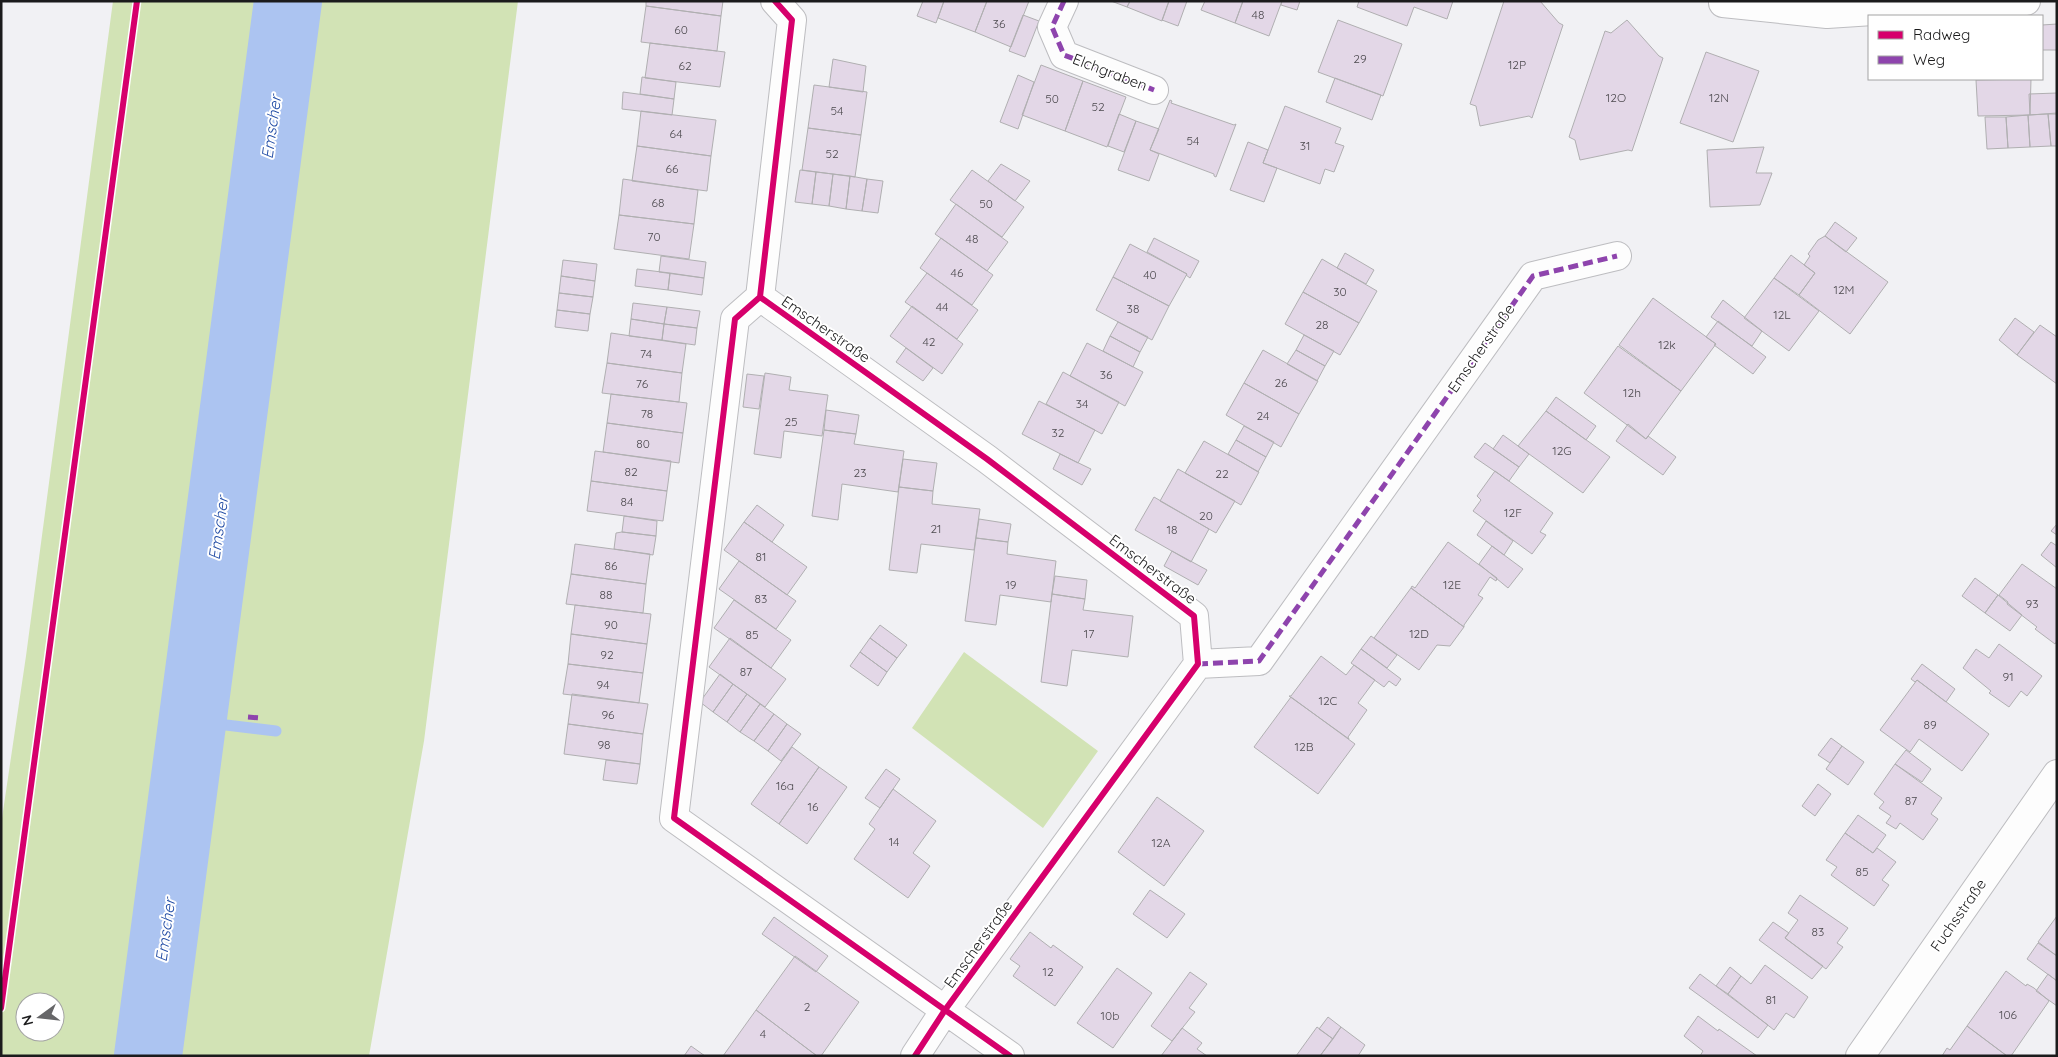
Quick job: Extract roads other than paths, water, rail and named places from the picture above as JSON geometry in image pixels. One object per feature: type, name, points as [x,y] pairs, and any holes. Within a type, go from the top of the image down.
[{"type":"street","name":"Elchgraben","points":[[1064,1],[1052,28],[1064,55],[1154,90]]},
{"type":"street","points":[[1723,3],[1827,14],[2026,1]]},
{"type":"street","name":"Emscherstraße","points":[[784,11],[760,297],[735,319],[674,818],[1010,1056]]},
{"type":"street","name":"Emscherstraße","points":[[1198,664],[1259,661],[1533,276],[1617,256]]},
{"type":"street","name":"Emscherstraße","points":[[760,297],[987,459],[1194,616],[1198,664],[945,1010]]},
{"type":"street","name":"Fuchsstraße","points":[[1860,1056],[2057,774]]},
{"type":"street","points":[[915,1056],[945,1010]]},
{"type":"waterway","name":"Emscher","points":[[148,1056],[288,1]]},
{"type":"waterway","points":[[193,721],[276,731]]}]
